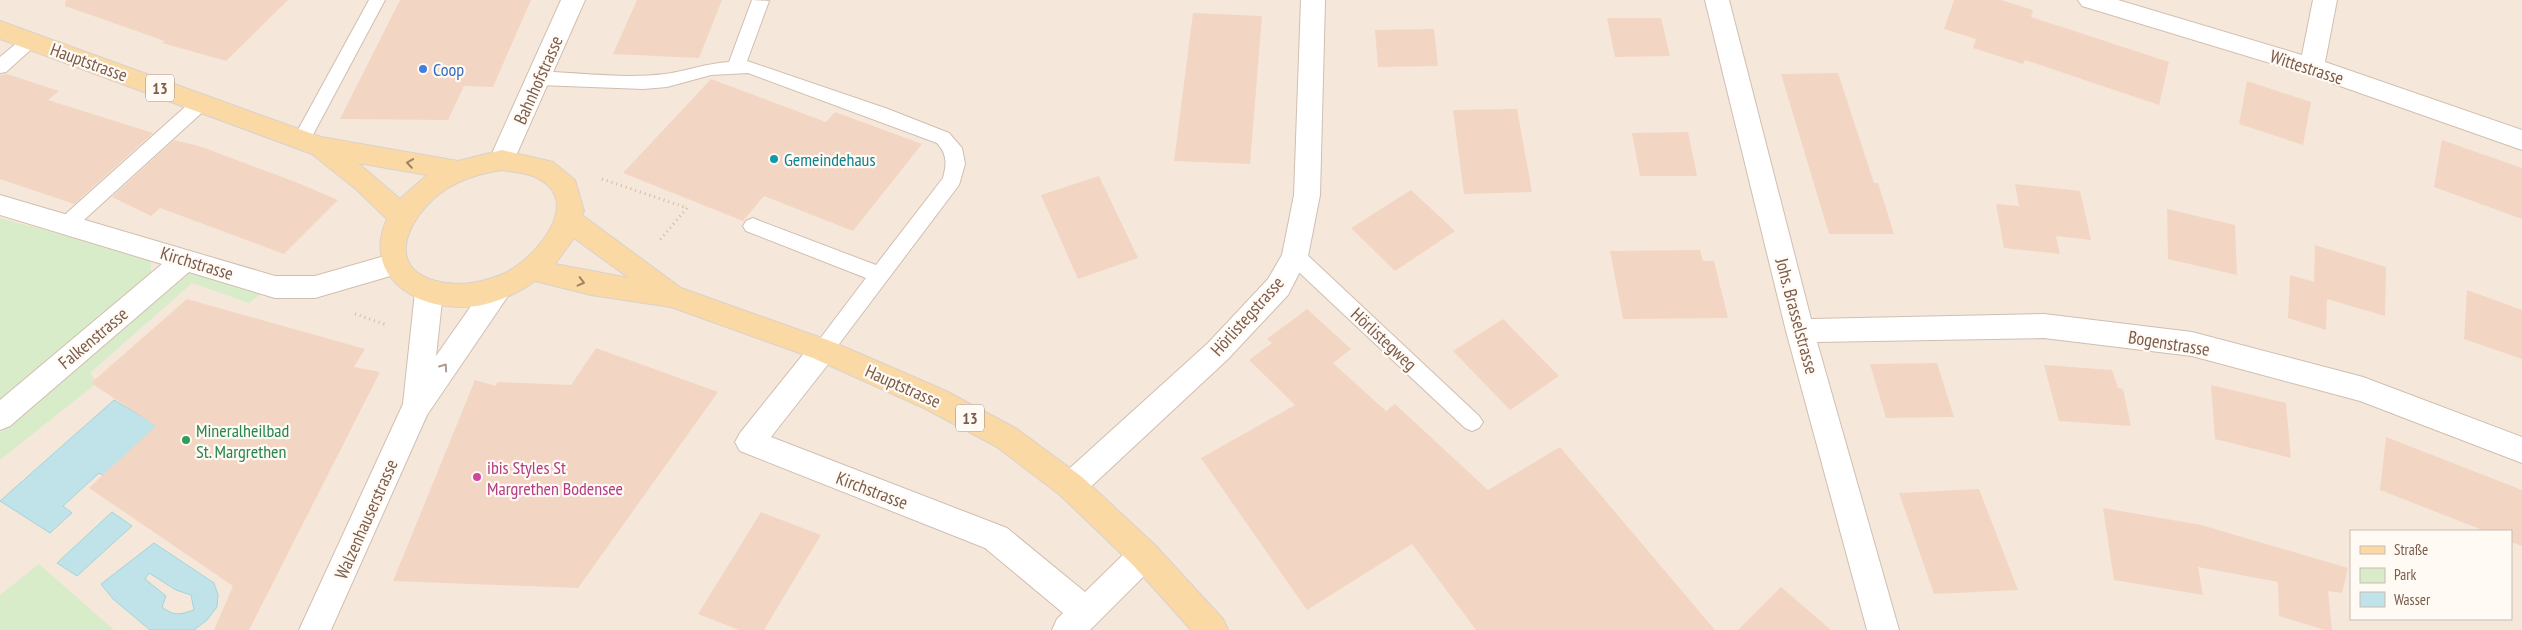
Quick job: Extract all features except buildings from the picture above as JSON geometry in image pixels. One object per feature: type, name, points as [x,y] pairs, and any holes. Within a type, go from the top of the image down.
[{"type":"main road","name":"Hauptstrasse","points":[[0,30],[310,142],[458,171]]},
{"type":"main road","name":"Hauptstrasse","points":[[310,142],[372,188],[402,217]]},
{"type":"main road","name":"Hauptstrasse","points":[[395,264],[392,250],[394,233],[402,217],[425,190],[458,171],[480,164],[502,160],[527,162],[548,170],[563,183],[570,200],[570,220],[619,254],[672,296]]},
{"type":"main road","points":[[395,264],[408,282],[429,292],[451,296],[475,294],[500,287],[534,270],[551,254],[563,237],[570,220]]},
{"type":"main road","name":"Hauptstrasse","points":[[534,270],[591,284],[672,296],[823,350],[936,400],[1007,438],[1071,486],[1144,555],[1212,630]]},
{"type":"street","name":"Bahnhofstrasse","points":[[502,160],[573,0]]},
{"type":"street","name":"Hörlistegstrasse","points":[[1071,486],[1218,351],[1278,287],[1295,256],[1308,195],[1313,0]]},
{"type":"street","name":"Johs. Brasselstrasse","points":[[1717,0],[1800,331],[1884,630]]},
{"type":"street","name":"Wittestrasse","points":[[2090,0],[2312,67],[2522,140]]},
{"type":"street","points":[[2312,67],[2325,0]]},
{"type":"street","name":"Kirchstrasse","points":[[0,205],[275,287],[315,287],[395,264]]},
{"type":"street","name":"Falkenstrasse","points":[[0,417],[186,259]]},
{"type":"street","name":"Walzenhauserstrasse","points":[[315,630],[416,407],[500,287]]},
{"type":"street","name":"Walzenhauserstrasse","points":[[416,407],[429,292]]},
{"type":"street","name":"Bogenstrasse","points":[[1800,331],[2044,326],[2192,344],[2363,390],[2522,450]]},
{"type":"street","name":"Kirchstrasse","points":[[823,350],[750,442],[996,538],[1077,621]]},
{"type":"street","points":[[1077,621],[1144,555]]},
{"type":"lane","points":[[310,142],[377,0]]},
{"type":"lane","points":[[736,66],[760,1]]},
{"type":"lane","points":[[0,67],[30,41]]},
{"type":"lane","points":[[539,78],[643,82],[667,80],[711,69],[736,66],[749,67],[882,114],[943,138],[953,148],[956,164],[952,180],[823,350]]},
{"type":"lane","points":[[67,224],[202,103]]},
{"type":"lane","points":[[753,226],[880,274]]},
{"type":"lane","name":"Hörlistegweg","points":[[1295,256],[1472,422]]},
{"type":"path","points":[[594,176],[687,208],[658,242]]},
{"type":"shaded area","points":[[0,0],[2522,0],[2522,630],[0,630]]},
{"type":"green space","points":[[0,218],[151,259],[151,277],[0,404]]},
{"type":"green space","points":[[192,271],[265,291],[249,303],[192,283],[90,373],[97,383],[0,460],[0,433]]},
{"type":"green space","points":[[39,564],[114,630],[0,630],[0,595]]},
{"type":"water","points":[[114,400],[160,427],[105,477],[99,473],[63,506],[72,513],[50,533],[0,501]]},
{"type":"water","points":[[112,512],[132,526],[77,576],[57,563]]},
{"type":"water","points":[[154,543],[214,583],[218,595],[217,607],[207,620],[194,630],[150,630],[113,599],[101,584]],"holes":[[[149,573],[176,590],[191,595],[194,610],[177,614],[166,610],[162,607],[166,596],[145,579]]]},
{"type":"place","name":"Coop","points":[[423,69]]},
{"type":"place","name":"Gemeindehaus","points":[[774,159]]},
{"type":"place","name":"Mineralheilbad St. Margrethen","points":[[186,440]]},
{"type":"place","name":"ibis Styles St Margrethen Bodensee","points":[[477,477]]}]
